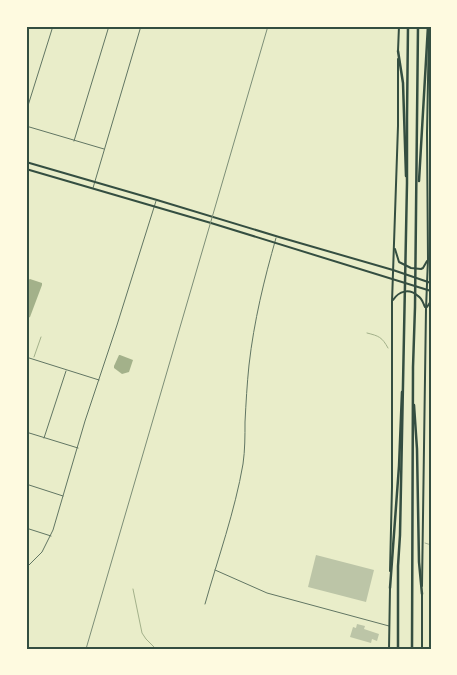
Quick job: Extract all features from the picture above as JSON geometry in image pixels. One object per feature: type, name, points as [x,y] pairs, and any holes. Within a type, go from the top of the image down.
[{"type":"highway","points":[[398,649],[398,566],[406,257],[408,26]]},
{"type":"highway","points":[[412,649],[418,26]]},
{"type":"highway","points":[[417,198],[429,26]]},
{"type":"highway","points":[[398,51],[403,83],[405,173],[407,183]]},
{"type":"highway","points":[[390,588],[403,380]]},
{"type":"highway","points":[[413,399],[417,449],[419,562],[422,594]]},
{"type":"main road","points":[[389,649],[392,487],[392,302],[398,126],[399,26]]},
{"type":"main road","points":[[422,649],[428,259],[427,133],[429,26]]},
{"type":"main road","points":[[26,162],[393,270],[431,283]]},
{"type":"main road","points":[[26,169],[155,206],[431,291]]},
{"type":"main road","points":[[394,247],[399,262],[411,268],[423,268],[428,259]]},
{"type":"main road","points":[[392,302],[400,292],[411,292],[420,297],[426,309]]},
{"type":"main road","points":[[426,309],[431,301]]},
{"type":"street","points":[[26,112],[53,26]]},
{"type":"street","points":[[74,140],[109,26]]},
{"type":"street","points":[[92,188],[141,26]]},
{"type":"street","points":[[26,126],[104,150]]},
{"type":"street","points":[[26,568],[42,552],[51,536],[85,421],[157,200]]},
{"type":"street","points":[[205,604],[232,509],[242,464],[250,356],[262,290],[276,236]]},
{"type":"street","points":[[26,357],[99,380]]},
{"type":"street","points":[[44,438],[66,370]]},
{"type":"street","points":[[26,432],[78,448]]},
{"type":"street","points":[[26,484],[64,496]]},
{"type":"street","points":[[26,528],[51,536]]},
{"type":"street","points":[[215,570],[266,593],[390,626]]},
{"type":"lane","points":[[423,543],[431,545]]},
{"type":"shaded area","points":[[30,279],[42,283],[42,285],[30,317],[26,319],[26,281]]},
{"type":"shaded area","points":[[119,355],[133,360],[129,372],[122,374],[114,368]]},
{"type":"building","points":[[316,555],[374,570],[366,602],[308,587]]},
{"type":"building","points":[[357,624],[365,626],[364,629],[379,634],[377,641],[372,639],[371,643],[350,637],[353,627],[356,628]]},
{"type":"waterway","points":[[367,333],[380,338],[388,348]]},
{"type":"waterway","points":[[34,357],[41,337]]},
{"type":"waterway","points":[[133,589],[142,633],[154,649]]},
{"type":"railway","points":[[86,649],[268,26]]}]
